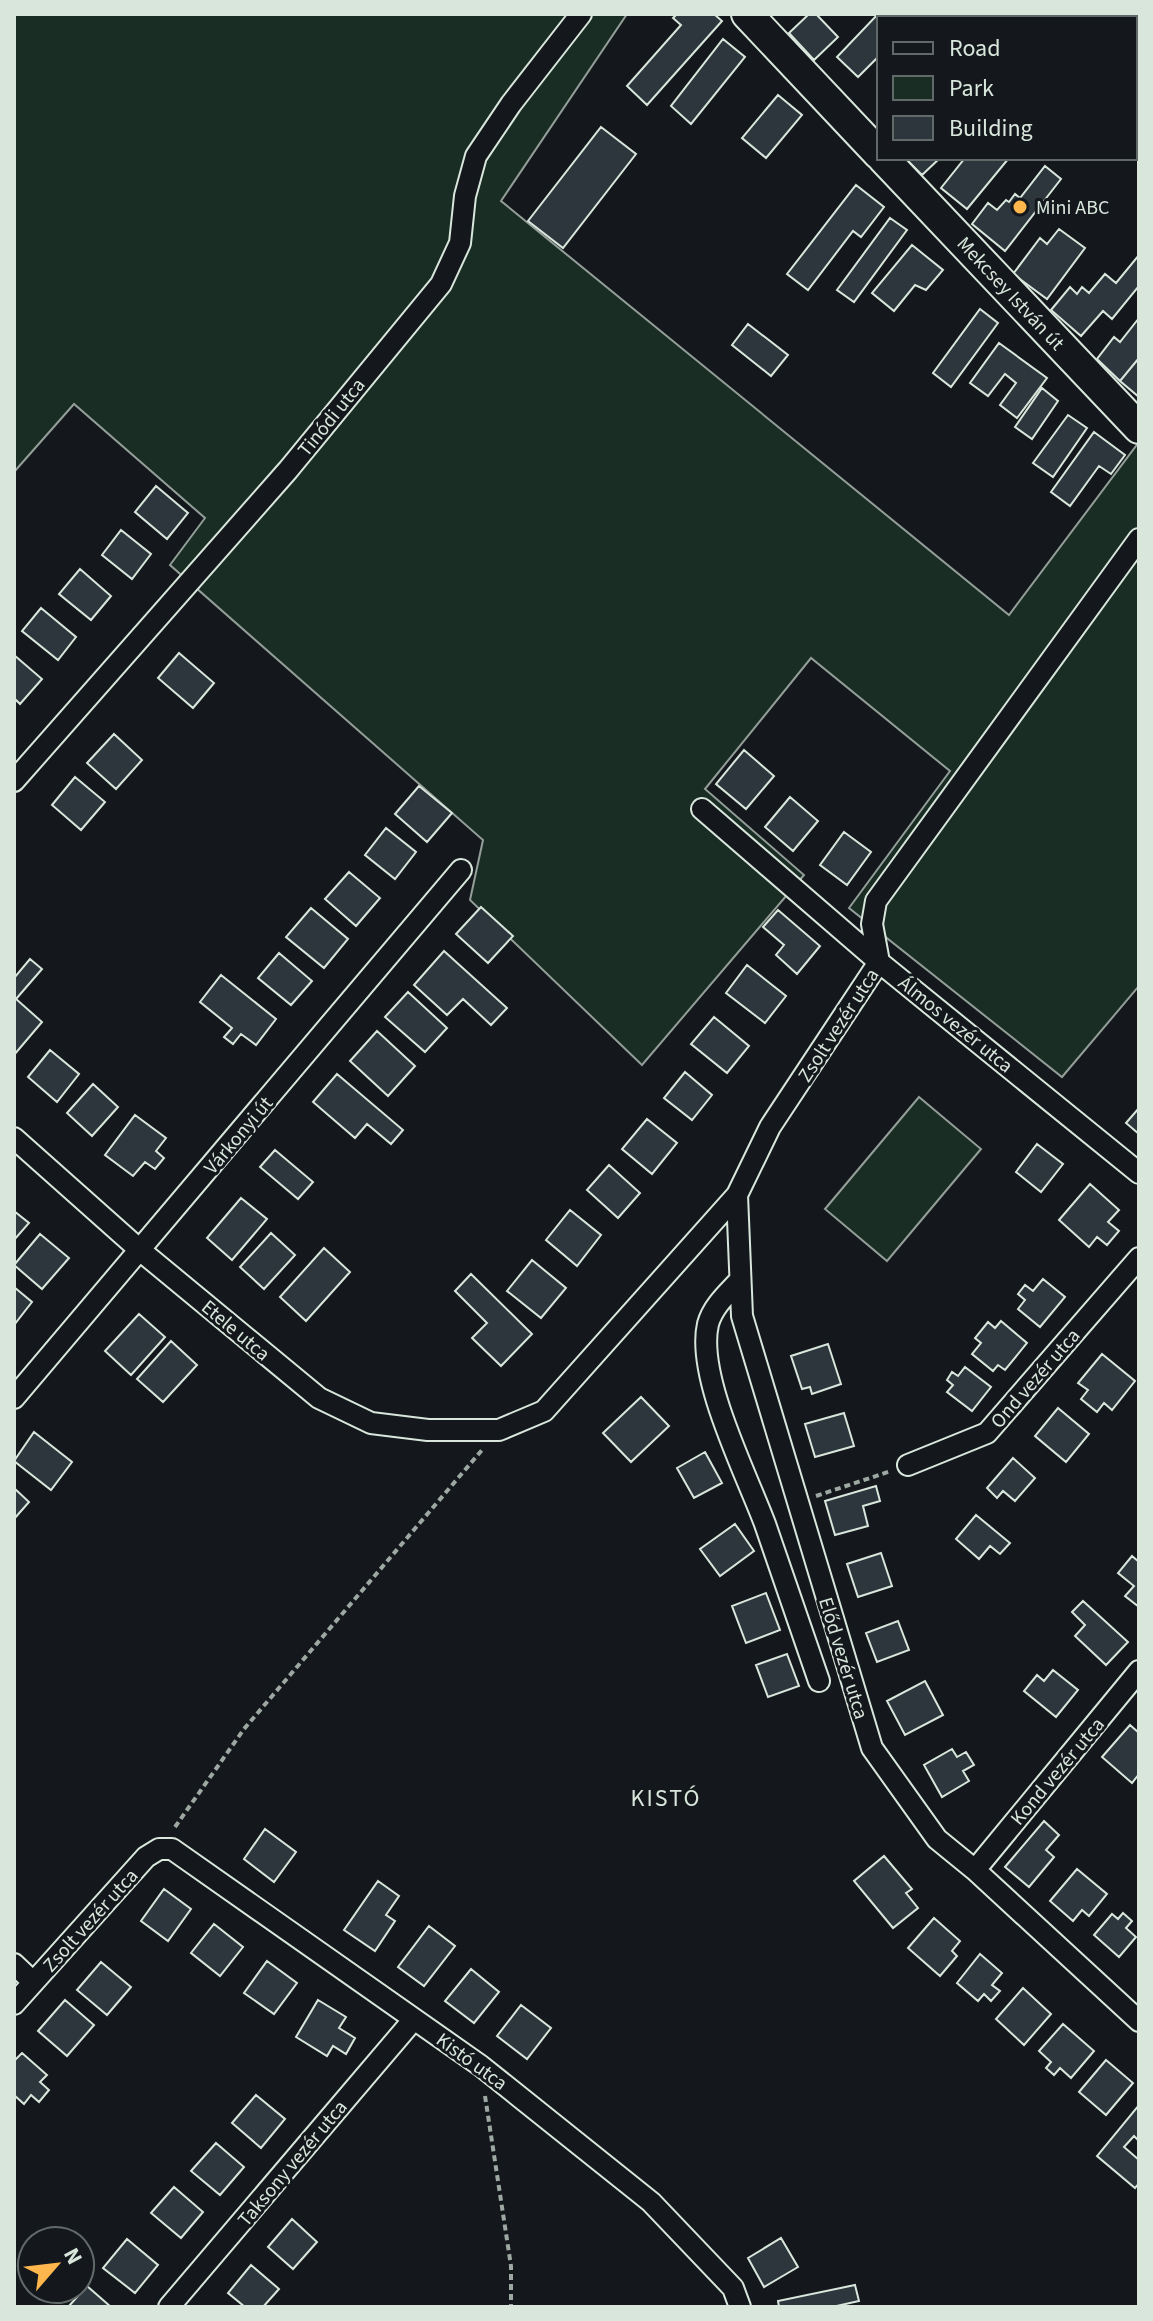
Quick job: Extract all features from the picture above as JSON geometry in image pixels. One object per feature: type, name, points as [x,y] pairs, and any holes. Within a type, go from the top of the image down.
[{"type":"street","name":"Tinódi utca","points":[[14,781],[288,470],[441,284],[460,243],[465,196],[476,156],[511,104],[581,14]]},
{"type":"street","name":"Mekcsey István út","points":[[747,14],[877,152]]},
{"type":"street","name":"Mekcsey István út","points":[[885,160],[1139,428]]},
{"type":"street","name":"Zsolt vezér utca","points":[[499,1430],[544,1411],[737,1195],[770,1127],[879,962],[872,924],[876,901],[1139,539]]},
{"type":"street","name":"Álmos vezér utca","points":[[702,809],[879,962],[1139,1173]]},
{"type":"street","name":"Várkonyi út","points":[[14,1398],[461,870]]},
{"type":"street","name":"Etele utca","points":[[14,1138],[141,1251],[319,1398],[371,1423],[428,1430],[499,1430]]},
{"type":"street","name":"Előd vezér utca","points":[[737,1195],[742,1316],[872,1748],[937,1839],[975,1870],[1139,2021]]},
{"type":"street","name":"Ond vezér utca","points":[[908,1465],[987,1433],[1139,1258]]},
{"type":"street","points":[[740,1280],[718,1303],[708,1323],[706,1347],[717,1399],[764,1521],[819,1681]]},
{"type":"street","name":"Kond vezér utca","points":[[975,1870],[1139,1671]]},
{"type":"street","name":"Zsolt vezér utca","points":[[14,2004],[146,1857],[172,1840]]},
{"type":"street","name":"Kistó utca","points":[[172,1840],[481,2066],[651,2202],[733,2288],[740,2307]]},
{"type":"street","points":[[14,1964],[33,1982]]},
{"type":"street","name":"Taksony vezér utca","points":[[169,2307],[414,2019]]},
{"type":"path","points":[[172,1840],[244,1729],[499,1430]]},
{"type":"path","points":[[796,1503],[908,1465]]},
{"type":"path","points":[[481,2066],[511,2266],[511,2307]]},
{"type":"green space","points":[[14,14],[627,14],[501,201],[1009,615],[1139,442],[1139,986],[1062,1077],[849,908],[950,771],[811,658],[705,789],[804,875],[642,1065],[470,900],[483,840],[170,565],[205,518],[74,404],[14,472]]},
{"type":"green space","points":[[913,14],[1139,14],[1139,155],[1137,16]]},
{"type":"green space","points":[[919,1097],[981,1149],[887,1261],[825,1209]]},
{"type":"building","points":[[677,14],[714,14],[722,21],[647,105],[627,86],[681,25],[673,18]]},
{"type":"building","points":[[809,14],[816,14],[838,37],[814,60],[789,33]]},
{"type":"building","points":[[878,14],[900,16],[877,16],[877,58],[858,77],[837,57]]},
{"type":"building","points":[[723,39],[745,57],[691,124],[671,106]]},
{"type":"building","points":[[778,95],[802,115],[766,158],[742,138]]},
{"type":"building","points":[[601,127],[636,154],[563,248],[528,221]]},
{"type":"building","points":[[907,160],[938,160],[922,175]]},
{"type":"building","points":[[963,160],[1007,160],[967,209],[941,188]]},
{"type":"building","name":"Mini ABC","points":[[1045,166],[1061,179],[1005,251],[972,224],[988,203],[997,210],[1015,194],[1020,198]]},
{"type":"building","points":[[856,185],[884,207],[861,237],[853,231],[808,290],[787,274]]},
{"type":"building","points":[[890,218],[907,230],[854,302],[837,290]]},
{"type":"building","points":[[1059,229],[1085,248],[1047,299],[1013,274],[1040,238],[1047,244]]},
{"type":"building","points":[[912,245],[943,270],[926,290],[915,285],[894,311],[872,293]]},
{"type":"building","points":[[1139,255],[1139,286],[1112,319],[1103,311],[1081,336],[1051,310],[1070,287],[1077,294],[1082,287],[1089,293],[1105,274],[1116,283]]},
{"type":"building","points":[[980,309],[998,323],[951,387],[933,373]]},
{"type":"building","points":[[1139,318],[1139,358],[1120,381],[1097,359],[1114,337],[1120,342]]},
{"type":"building","points":[[748,324],[788,355],[771,376],[732,345]]},
{"type":"building","points":[[999,343],[1047,378],[1017,418],[1000,405],[1016,383],[1005,374],[988,396],[970,383]]},
{"type":"building","points":[[1139,358],[1139,397],[1120,381]]},
{"type":"building","points":[[1042,388],[1058,401],[1032,439],[1015,427]]},
{"type":"building","points":[[1068,415],[1087,428],[1053,477],[1033,463]]},
{"type":"building","points":[[1094,432],[1125,455],[1111,474],[1099,466],[1070,506],[1051,492]]},
{"type":"building","points":[[156,486],[188,513],[167,539],[135,512]]},
{"type":"building","points":[[121,530],[151,554],[132,579],[102,555]]},
{"type":"building","points":[[80,569],[111,596],[91,620],[59,594]]},
{"type":"building","points":[[41,608],[76,637],[58,660],[22,631]]},
{"type":"building","points":[[179,653],[214,683],[193,708],[158,678]]},
{"type":"building","points":[[14,655],[42,679],[20,704],[14,698]]},
{"type":"building","points":[[114,734],[142,760],[116,789],[87,763]]},
{"type":"building","points":[[744,750],[774,776],[746,809],[716,784]]},
{"type":"building","points":[[75,777],[105,802],[81,830],[52,805]]},
{"type":"building","points":[[419,786],[452,813],[427,842],[395,814]]},
{"type":"building","points":[[790,797],[818,821],[793,851],[765,827]]},
{"type":"building","points":[[386,828],[416,852],[395,879],[365,855]]},
{"type":"building","points":[[844,832],[871,852],[847,885],[820,865]]},
{"type":"building","points":[[349,872],[380,898],[356,926],[325,899]]},
{"type":"building","points":[[481,907],[513,936],[488,963],[456,934]]},
{"type":"building","points":[[311,908],[348,939],[324,968],[286,937]]},
{"type":"building","points":[[778,910],[820,946],[797,974],[776,955],[784,945],[763,927]]},
{"type":"building","points":[[444,951],[507,1008],[491,1025],[463,999],[447,1015],[414,985]]},
{"type":"building","points":[[279,953],[312,981],[291,1005],[258,978]]},
{"type":"building","points":[[30,959],[42,969],[16,999],[42,1022],[14,1055],[14,978]]},
{"type":"building","points":[[747,965],[786,996],[765,1023],[726,993]]},
{"type":"building","points":[[221,975],[276,1019],[256,1045],[241,1034],[233,1044],[224,1037],[232,1028],[200,1002]]},
{"type":"building","points":[[408,992],[447,1028],[425,1052],[385,1017]]},
{"type":"building","points":[[714,1017],[749,1046],[727,1073],[691,1044]]},
{"type":"building","points":[[377,1031],[415,1066],[388,1096],[350,1061]]},
{"type":"building","points":[[50,1050],[79,1074],[57,1102],[28,1077]]},
{"type":"building","points":[[685,1072],[712,1095],[692,1120],[664,1098]]},
{"type":"building","points":[[337,1074],[403,1130],[391,1144],[367,1124],[355,1138],[313,1102]]},
{"type":"building","points":[[93,1084],[118,1107],[92,1136],[67,1113]]},
{"type":"building","points":[[1139,1108],[1139,1134],[1126,1123]]},
{"type":"building","points":[[135,1115],[166,1138],[156,1151],[164,1158],[155,1169],[145,1162],[133,1176],[105,1155]]},
{"type":"building","points":[[647,1119],[677,1143],[652,1174],[622,1149]]},
{"type":"building","points":[[1037,1144],[1063,1164],[1041,1192],[1016,1172]]},
{"type":"building","points":[[275,1150],[313,1182],[298,1199],[260,1167]]},
{"type":"building","points":[[609,1165],[640,1193],[618,1218],[587,1190]]},
{"type":"building","points":[[1090,1184],[1119,1210],[1108,1222],[1119,1231],[1107,1245],[1097,1237],[1089,1247],[1059,1220]]},
{"type":"building","points":[[241,1198],[267,1219],[232,1260],[207,1238]]},
{"type":"building","points":[[570,1210],[601,1235],[577,1266],[546,1240]]},
{"type":"building","points":[[14,1211],[29,1223],[14,1240]]},
{"type":"building","points":[[271,1233],[295,1255],[264,1289],[240,1267]]},
{"type":"building","points":[[40,1234],[69,1258],[42,1289],[14,1265]]},
{"type":"building","points":[[324,1248],[350,1272],[306,1321],[280,1297]]},
{"type":"building","points":[[532,1260],[566,1288],[541,1318],[507,1291]]},
{"type":"building","points":[[471,1274],[532,1334],[501,1366],[472,1338],[487,1323],[455,1291]]},
{"type":"building","points":[[1043,1279],[1065,1297],[1040,1327],[1018,1309],[1025,1300],[1018,1294],[1025,1285],[1033,1291]]},
{"type":"building","points":[[14,1287],[32,1302],[14,1325]]},
{"type":"building","points":[[139,1314],[165,1337],[131,1375],[105,1351]]},
{"type":"building","points":[[1001,1321],[1027,1343],[1005,1370],[998,1365],[993,1371],[972,1354],[981,1343],[975,1338],[988,1322],[995,1328]]},
{"type":"building","points":[[171,1341],[197,1365],[163,1402],[137,1379]]},
{"type":"building","points":[[828,1344],[841,1384],[812,1394],[810,1387],[802,1389],[791,1356]]},
{"type":"building","points":[[1102,1354],[1135,1381],[1112,1410],[1104,1403],[1097,1412],[1081,1399],[1088,1390],[1078,1383]]},
{"type":"building","points":[[965,1367],[991,1387],[972,1411],[947,1392],[953,1385],[947,1380],[952,1372],[958,1376]]},
{"type":"building","points":[[641,1397],[669,1426],[631,1462],[603,1433]]},
{"type":"building","points":[[1058,1408],[1089,1434],[1066,1462],[1035,1436]]},
{"type":"building","points":[[844,1413],[854,1446],[815,1457],[805,1424]]},
{"type":"building","points":[[34,1432],[72,1462],[51,1490],[14,1461]]},
{"type":"building","points":[[705,1452],[722,1483],[694,1498],[677,1468]]},
{"type":"building","points":[[1013,1458],[1035,1478],[1015,1501],[1003,1491],[997,1498],[987,1488]]},
{"type":"building","points":[[876,1486],[880,1501],[863,1506],[868,1526],[835,1535],[825,1501]]},
{"type":"building","points":[[14,1488],[29,1502],[14,1519]]},
{"type":"building","points":[[976,1515],[1010,1543],[1000,1554],[990,1546],[979,1559],[956,1539]]},
{"type":"building","points":[[735,1524],[754,1551],[720,1576],[700,1549]]},
{"type":"building","points":[[881,1553],[892,1586],[858,1597],[847,1564]]},
{"type":"building","points":[[1132,1556],[1139,1562],[1139,1607],[1125,1596],[1134,1586],[1118,1573]]},
{"type":"building","points":[[766,1593],[780,1630],[746,1643],[732,1606]]},
{"type":"building","points":[[1083,1601],[1128,1642],[1106,1665],[1075,1636],[1085,1625],[1072,1612]]},
{"type":"building","points":[[898,1621],[909,1650],[877,1662],[866,1633]]},
{"type":"building","points":[[787,1654],[799,1686],[768,1697],[756,1665]]},
{"type":"building","points":[[1053,1670],[1078,1690],[1056,1717],[1024,1691],[1037,1675],[1044,1681]]},
{"type":"building","points":[[925,1681],[943,1715],[905,1735],[887,1701]]},
{"type":"building","points":[[1130,1725],[1139,1733],[1139,1774],[1132,1783],[1102,1757]]},
{"type":"building","points":[[952,1749],[957,1757],[966,1752],[974,1765],[963,1771],[969,1781],[942,1797],[924,1765]]},
{"type":"building","points":[[1044,1821],[1059,1835],[1046,1850],[1054,1857],[1029,1887],[1005,1867]]},
{"type":"building","points":[[265,1829],[296,1852],[274,1882],[244,1859]]},
{"type":"building","points":[[884,1856],[912,1889],[906,1893],[918,1908],[893,1928],[854,1881]]},
{"type":"building","points":[[1077,1869],[1107,1894],[1089,1916],[1082,1910],[1073,1921],[1050,1901]]},
{"type":"building","points":[[378,1881],[399,1896],[386,1915],[395,1921],[375,1951],[344,1930]]},
{"type":"building","points":[[164,1889],[191,1909],[168,1941],[141,1921]]},
{"type":"building","points":[[1123,1913],[1132,1921],[1126,1928],[1136,1937],[1119,1957],[1094,1935],[1112,1914],[1118,1919]]},
{"type":"building","points":[[934,1918],[960,1941],[952,1951],[957,1956],[940,1976],[908,1948]]},
{"type":"building","points":[[214,1924],[243,1947],[220,1976],[191,1953]]},
{"type":"building","points":[[429,1926],[455,1946],[424,1986],[398,1967]]},
{"type":"building","points":[[980,1954],[1002,1973],[992,1985],[1000,1991],[991,2001],[984,1994],[978,2001],[957,1983]]},
{"type":"building","points":[[267,1961],[297,1983],[274,2014],[244,1993]]},
{"type":"building","points":[[101,1962],[131,1987],[107,2015],[77,1990]]},
{"type":"building","points":[[471,1969],[499,1992],[474,2023],[445,2001]]},
{"type":"building","points":[[1023,1988],[1051,2014],[1024,2045],[996,2019]]},
{"type":"building","points":[[65,2000],[94,2025],[67,2056],[38,2031]]},
{"type":"building","points":[[318,2000],[346,2017],[339,2028],[355,2038],[346,2054],[333,2046],[327,2056],[296,2037]]},
{"type":"building","points":[[521,2005],[551,2028],[527,2059],[497,2036]]},
{"type":"building","points":[[1063,2024],[1094,2051],[1071,2078],[1060,2068],[1054,2075],[1046,2068],[1051,2062],[1039,2051]]},
{"type":"building","points":[[22,2053],[47,2075],[40,2082],[49,2090],[39,2102],[31,2095],[24,2104],[14,2095],[14,2061]]},
{"type":"building","points":[[1106,2060],[1133,2083],[1106,2115],[1079,2092]]},
{"type":"building","points":[[256,2095],[285,2119],[261,2148],[232,2123]]},
{"type":"building","points":[[1139,2105],[1139,2141],[1134,2136],[1124,2147],[1139,2160],[1139,2183],[1135,2188],[1097,2156]]},
{"type":"building","points":[[216,2143],[244,2167],[220,2195],[191,2171]]},
{"type":"building","points":[[174,2187],[203,2212],[181,2238],[151,2213]]},
{"type":"building","points":[[292,2219],[317,2242],[293,2269],[268,2247]]},
{"type":"building","points":[[781,2238],[798,2267],[764,2287],[748,2258]]},
{"type":"building","points":[[127,2239],[158,2265],[135,2293],[103,2268]]},
{"type":"building","points":[[251,2265],[279,2289],[263,2307],[245,2307],[228,2293]]},
{"type":"building","points":[[855,2285],[859,2301],[832,2307],[779,2307],[778,2301]]},
{"type":"building","points":[[96,2294],[111,2307],[68,2307],[96,2305]]},
{"type":"place","name":"Mini ABC","points":[[1020,207]]},
{"type":"district","name":"KISTÓ","points":[[666,1798]]}]
